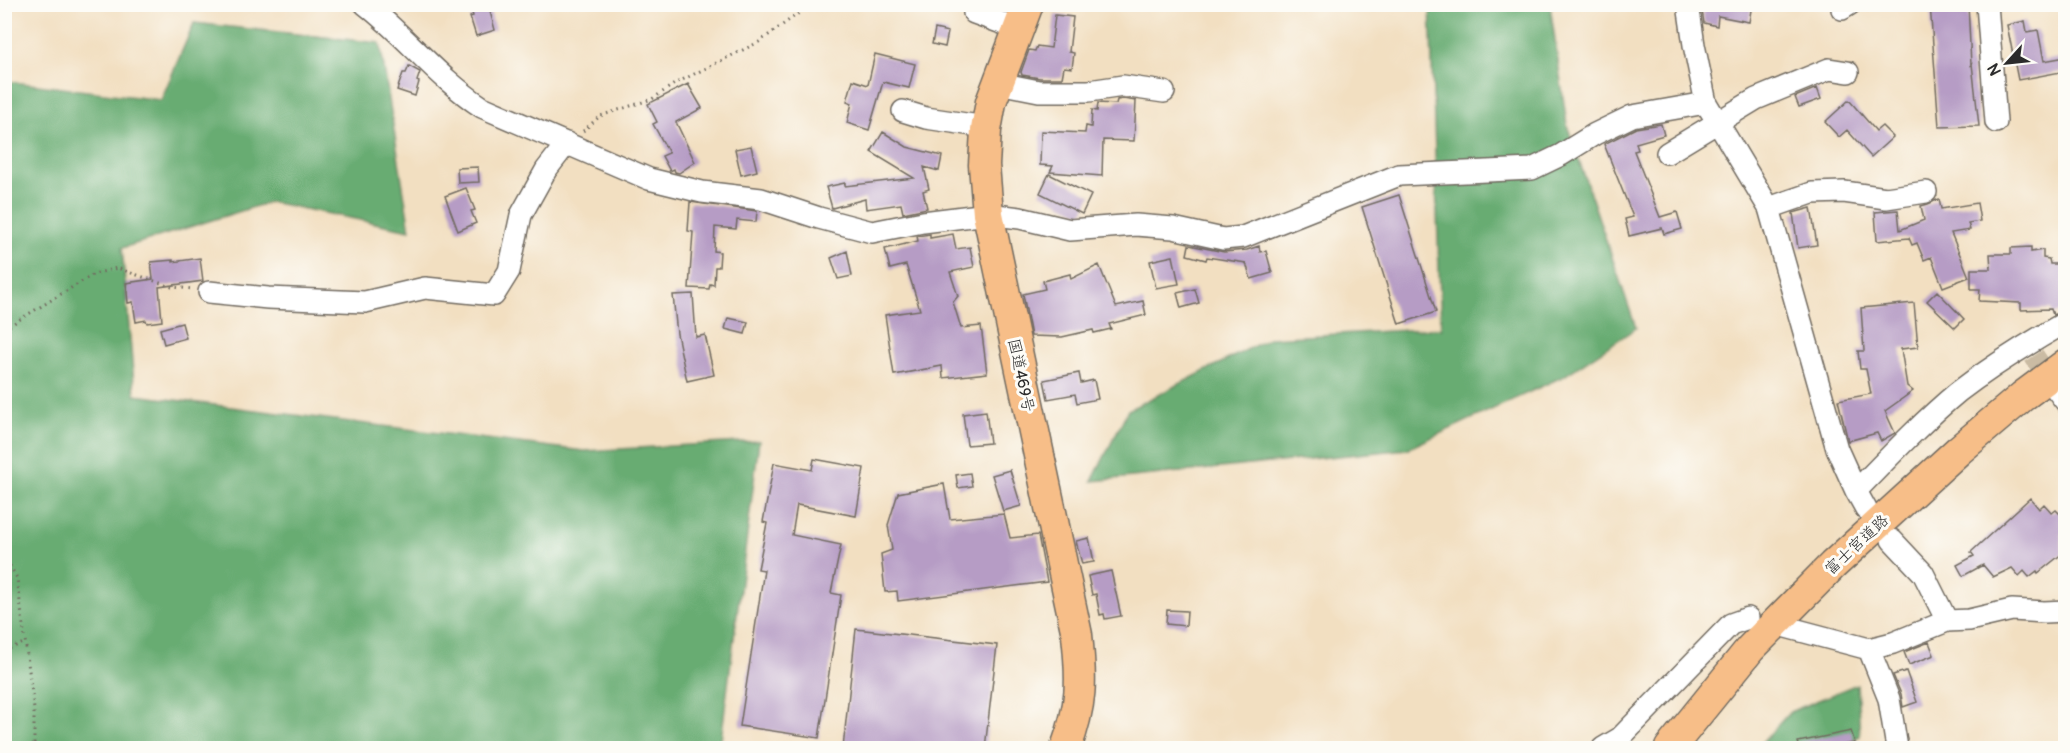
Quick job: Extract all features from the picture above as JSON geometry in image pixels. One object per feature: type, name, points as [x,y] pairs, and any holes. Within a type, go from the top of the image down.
[{"type":"highway","name":"国道469号","points":[[1023,17],[991,102],[986,128],[984,165],[988,214],[1077,635],[1081,673],[1079,705],[1066,748]]},
{"type":"highway","name":"富士宮道路","points":[[1670,748],[1750,649],[1833,565],[1912,492],[2023,396],[2059,374]]},
{"type":"highway","points":[[1688,748],[1750,649]]},
{"type":"street","points":[[365,4],[388,22],[458,92],[482,107],[649,179],[702,192],[761,199],[872,232],[923,222],[988,214],[1020,218],[1071,230],[1136,225],[1173,228],[1223,239],[1243,237],[1399,175],[1532,170],[1632,116],[1706,103]]},
{"type":"street","points":[[1688,4],[1706,103],[1769,208],[1836,449],[1861,500],[1959,392],[2030,350],[2066,322]]},
{"type":"street","points":[[1987,4],[1996,122]]},
{"type":"street","points":[[974,13],[1023,17]]},
{"type":"street","points":[[1667,153],[1756,99],[1829,69],[1848,72]]},
{"type":"street","points":[[998,83],[1039,91],[1089,91],[1123,86],[1164,92]]},
{"type":"street","points":[[903,111],[926,118],[986,128]]},
{"type":"street","points":[[209,291],[268,298],[365,302],[425,288],[494,295],[510,271],[521,215],[546,170],[567,143]]},
{"type":"street","points":[[1769,208],[1812,193],[1844,192],[1886,198],[1926,192]]},
{"type":"street","points":[[2059,374],[2066,402]]},
{"type":"street","points":[[1892,540],[1923,573],[1947,621]]},
{"type":"street","points":[[1786,627],[1869,649],[1893,643],[1947,621],[1969,620],[2012,610],[2066,611]]},
{"type":"street","points":[[1603,748],[1620,738],[1731,624],[1748,618]]},
{"type":"street","points":[[1869,649],[1889,699],[1897,748]]},
{"type":"path","points":[[567,143],[600,116],[652,99],[676,82],[759,42],[799,13],[803,4]]},
{"type":"path","points":[[4,329],[94,274],[117,268],[172,287],[209,291]]},
{"type":"path","points":[[4,555],[17,578],[34,709],[34,748]]},
{"type":"path","points":[[4,651],[26,642]]},
{"type":"green space","points":[[4,5],[11,5],[5,75]]},
{"type":"green space","points":[[1430,5],[1550,5],[1567,125],[1636,328],[1564,376],[1407,449],[1092,481],[1128,410],[1270,338],[1441,328]]},
{"type":"green space","points":[[194,23],[380,43],[410,230],[270,202],[122,248],[135,395],[584,451],[759,441],[720,748],[5,748],[5,81],[161,100]]},
{"type":"green space","points":[[1857,684],[1860,736],[1836,748],[1757,748],[1790,712]]},
{"type":"building","points":[[469,4],[488,4],[495,30],[476,36],[470,17],[473,16]]},
{"type":"building","points":[[1701,4],[1752,4],[1749,22],[1718,16],[1717,26],[1704,23]]},
{"type":"building","points":[[1930,4],[1968,4],[1971,65],[1979,126],[1939,127]]},
{"type":"building","points":[[1055,15],[1073,17],[1069,52],[1074,53],[1072,68],[1064,67],[1062,78],[1022,75],[1029,50],[1035,51],[1037,46],[1051,48]]},
{"type":"building","points":[[2025,21],[2027,32],[2038,30],[2044,61],[2066,57],[2066,71],[2018,80],[2007,25]]},
{"type":"building","points":[[935,29],[948,32],[945,47],[932,44]]},
{"type":"building","points":[[875,54],[915,64],[909,88],[883,82],[869,130],[847,123],[852,103],[847,101],[853,80],[868,85]]},
{"type":"building","points":[[409,66],[420,72],[415,96],[397,90],[403,73],[406,73]]},
{"type":"building","points":[[688,84],[702,108],[676,122],[695,162],[679,173],[674,169],[670,171],[662,156],[669,153],[653,124],[657,122],[648,104]]},
{"type":"building","points":[[1817,88],[1821,99],[1799,107],[1795,97]]},
{"type":"building","points":[[1117,100],[1136,101],[1134,141],[1103,140],[1102,176],[1050,172],[1053,166],[1040,165],[1041,131],[1085,133],[1086,126],[1091,127],[1092,110],[1097,111],[1098,103],[1116,104]]},
{"type":"building","points":[[1849,100],[1876,131],[1882,126],[1893,137],[1871,157],[1847,130],[1839,137],[1825,122]]},
{"type":"building","points":[[1661,124],[1664,135],[1636,143],[1638,150],[1634,151],[1660,217],[1677,212],[1682,229],[1664,234],[1662,228],[1629,236],[1625,219],[1633,217],[1604,144],[1636,128]]},
{"type":"building","points":[[883,132],[907,147],[942,156],[939,171],[924,167],[929,189],[923,191],[927,208],[903,213],[901,204],[866,209],[865,199],[832,208],[826,187],[845,183],[845,186],[914,178],[871,152]]},
{"type":"building","points":[[751,146],[757,171],[741,175],[735,149]]},
{"type":"building","points":[[478,167],[479,182],[458,183],[457,168]]},
{"type":"building","points":[[1049,174],[1091,195],[1082,214],[1040,193]]},
{"type":"building","points":[[466,188],[475,210],[471,211],[476,223],[458,231],[445,196]]},
{"type":"building","points":[[1399,195],[1436,312],[1399,324],[1362,207]]},
{"type":"building","points":[[1939,199],[1941,209],[1977,203],[1980,221],[1968,223],[1970,230],[1951,233],[1969,277],[1943,287],[1931,257],[1924,260],[1917,243],[1912,245],[1909,238],[1877,241],[1875,212],[1898,210],[1900,230],[1924,220],[1921,206]]},
{"type":"building","points":[[690,202],[757,211],[756,222],[737,220],[736,229],[715,227],[714,251],[720,252],[719,267],[715,267],[714,285],[710,284],[709,289],[689,288],[693,232],[688,231]]},
{"type":"building","points":[[1811,208],[1817,245],[1798,248],[1793,213]]},
{"type":"building","points":[[930,234],[930,238],[953,234],[956,249],[970,247],[974,267],[950,272],[958,296],[953,302],[961,328],[981,326],[987,373],[943,378],[942,366],[894,375],[885,315],[920,310],[906,265],[890,269],[885,249],[918,241],[917,236]]},
{"type":"building","points":[[1189,245],[1224,252],[1247,250],[1259,246],[1260,252],[1266,251],[1272,273],[1251,279],[1246,263],[1207,257],[1206,260],[1187,255]]},
{"type":"building","points":[[2031,247],[2031,252],[2043,250],[2043,258],[2049,259],[2050,264],[2066,264],[2066,309],[2053,315],[2051,309],[2021,310],[2021,303],[1979,301],[1980,289],[1971,289],[1971,269],[1991,269],[1990,254],[2011,254],[2011,248]]},
{"type":"building","points":[[847,251],[852,276],[838,279],[831,258]]},
{"type":"building","points":[[1173,256],[1179,284],[1156,288],[1150,261]]},
{"type":"building","points":[[200,258],[203,281],[159,287],[162,321],[136,322],[133,302],[128,303],[126,283],[153,279],[151,262]]},
{"type":"building","points":[[1099,265],[1116,307],[1143,301],[1146,315],[1109,324],[1111,329],[1094,333],[1093,330],[1062,337],[1031,336],[1023,294],[1045,289],[1043,281],[1070,274],[1071,279]]},
{"type":"building","points":[[1195,289],[1199,303],[1181,308],[1177,293]]},
{"type":"building","points":[[1937,291],[1964,319],[1955,328],[1927,301]]},
{"type":"building","points":[[693,294],[696,337],[705,335],[714,375],[687,381],[677,334],[673,295]]},
{"type":"building","points":[[1914,303],[1918,347],[1901,349],[1907,386],[1913,391],[1885,411],[1895,433],[1881,441],[1877,433],[1848,441],[1838,400],[1871,394],[1866,369],[1860,369],[1858,351],[1864,351],[1861,308]]},
{"type":"building","points":[[728,318],[748,322],[745,334],[725,329]]},
{"type":"building","points":[[182,323],[186,338],[164,344],[160,329]]},
{"type":"building","points":[[1079,373],[1081,383],[1094,380],[1098,399],[1077,403],[1075,394],[1048,399],[1044,380]]},
{"type":"building","points":[[986,411],[990,443],[967,445],[963,414]]},
{"type":"building","points":[[814,459],[864,468],[856,516],[797,505],[792,535],[841,545],[831,593],[841,595],[819,738],[740,726],[764,570],[758,569],[767,523],[763,522],[774,463],[812,470]]},
{"type":"building","points":[[1010,470],[1021,506],[1003,511],[992,475]]},
{"type":"building","points":[[970,473],[972,486],[958,488],[956,475]]},
{"type":"building","points":[[944,484],[950,519],[1004,514],[1010,538],[1038,535],[1047,582],[898,601],[897,591],[885,592],[881,554],[892,550],[888,525],[898,493]]},
{"type":"building","points":[[2030,498],[2039,509],[2044,504],[2052,513],[2056,510],[2066,520],[2066,531],[2061,534],[2063,553],[2038,573],[2037,571],[2029,577],[2024,571],[2019,576],[2012,568],[1993,577],[1983,565],[1963,576],[1957,565],[1974,556],[1971,552]]},
{"type":"building","points":[[1089,538],[1094,562],[1082,564],[1076,541]]},
{"type":"building","points":[[1111,571],[1121,616],[1105,619],[1104,614],[1100,615],[1096,594],[1092,595],[1088,576]]},
{"type":"building","points":[[1167,610],[1187,611],[1186,626],[1166,624]]},
{"type":"building","points":[[856,629],[997,645],[985,748],[843,748]]},
{"type":"building","points":[[1929,642],[1934,655],[1909,665],[1904,652]]},
{"type":"building","points":[[1906,671],[1917,702],[1903,707],[1901,694],[1893,675]]},
{"type":"building","points":[[1851,731],[1855,743],[1822,748],[1800,748],[1798,742]]},
{"type":"tunnel","points":[[2034,356],[2053,385]]}]
